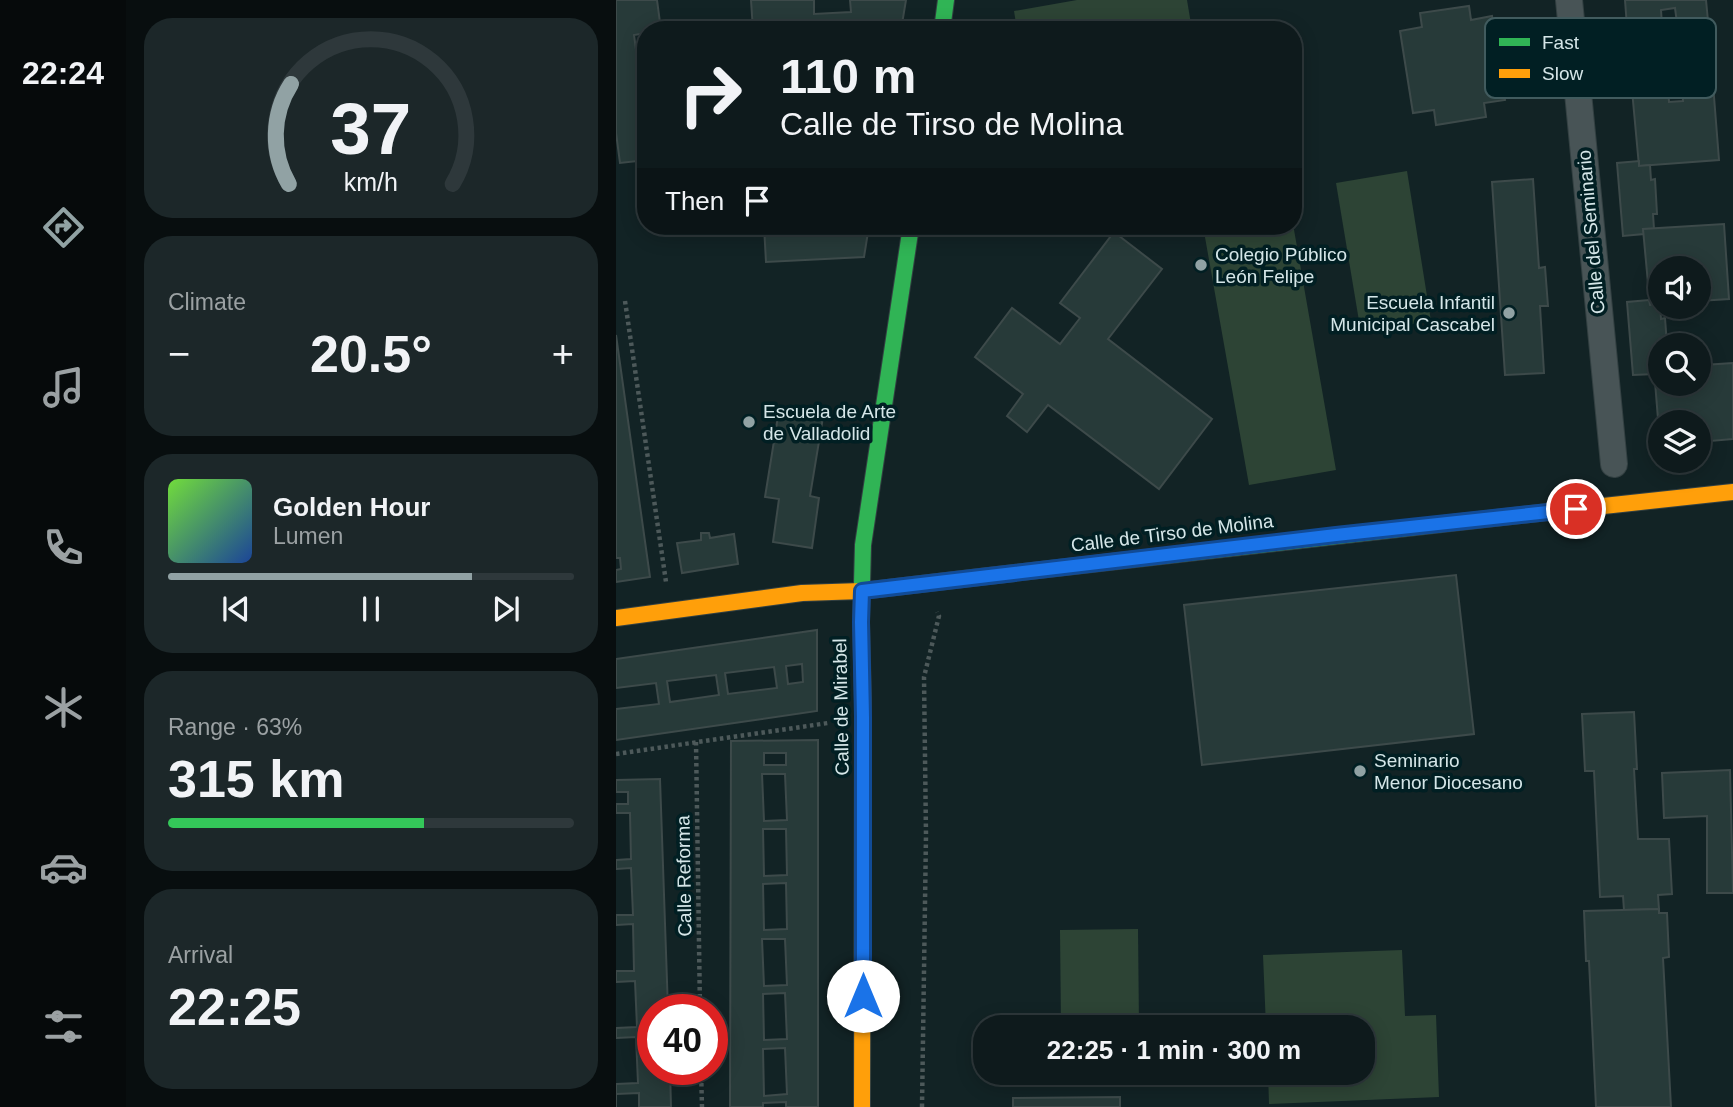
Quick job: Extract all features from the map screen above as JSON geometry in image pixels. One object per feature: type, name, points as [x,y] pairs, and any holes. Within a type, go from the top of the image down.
[{"type":"street","points":[[943,21],[946,0]]},
{"type":"street","name":"Calle del Seminario","points":[[1569,0],[1571,18]]},
{"type":"street","name":"Calle del Seminario","points":[[1579,98],[1614,464]]},
{"type":"street","name":"Calle de Mirabel","points":[[862,1107],[861,622],[864,533],[910,235]]},
{"type":"street","name":"Calle de Tirso de Molina","points":[[616,618],[802,593],[862,591],[1733,492]]},
{"type":"path","points":[[625,301],[666,582]]},
{"type":"path","points":[[922,1107],[926,835],[924,677],[939,616],[935,607]]},
{"type":"path","points":[[616,754],[828,723]]},
{"type":"path","name":"Calle Reforma","points":[[696,743],[700,994]]},
{"type":"path","points":[[701,1085],[702,1107]]},
{"type":"green space","points":[[1077,0],[1187,0],[1190,21],[1016,21],[1014,11]]},
{"type":"green space","points":[[1407,171],[1431,321],[1361,333],[1336,183]]},
{"type":"green space","points":[[1205,235],[1295,235],[1336,470],[1249,485]]},
{"type":"green space","points":[[1138,929],[1139,1015],[1061,1015],[1060,930]]},
{"type":"green space","points":[[1402,950],[1405,1016],[1436,1015],[1439,1097],[1269,1104],[1268,1085],[1375,1085],[1375,1015],[1266,1015],[1263,955]]},
{"type":"building","points":[[616,0],[657,0],[660,21],[637,21],[637,34],[634,35],[637,57],[637,161],[620,163],[616,133]]},
{"type":"building","points":[[751,0],[814,0],[814,14],[851,12],[850,0],[906,0],[902,21],[752,21]]},
{"type":"building","points":[[1625,0],[1706,0],[1708,18],[1676,18],[1675,8],[1661,10],[1662,18],[1626,18]]},
{"type":"building","points":[[1469,6],[1471,20],[1492,16],[1485,18],[1485,98],[1505,100],[1484,103],[1486,117],[1436,125],[1434,110],[1413,113],[1400,31],[1422,27],[1420,13]]},
{"type":"building","points":[[1633,98],[1669,98],[1669,102],[1683,101],[1683,98],[1714,98],[1719,160],[1639,166]]},
{"type":"building","points":[[1639,161],[1639,166],[1650,165],[1651,180],[1655,179],[1657,214],[1653,214],[1654,229],[1643,229],[1644,234],[1623,236],[1617,163]]},
{"type":"building","points":[[1533,179],[1539,268],[1545,267],[1548,306],[1540,306],[1544,373],[1505,375],[1492,182]]},
{"type":"building","points":[[1724,224],[1729,299],[1711,300],[1711,256],[1648,256],[1648,283],[1643,229]]},
{"type":"building","points":[[764,235],[868,235],[864,257],[766,262]]},
{"type":"building","points":[[1112,235],[1118,235],[1162,269],[1108,339],[1212,419],[1159,489],[1048,405],[1027,432],[1007,416],[1023,394],[975,357],[1012,308],[1060,344],[1080,318],[1060,303]]},
{"type":"building","points":[[1648,300],[1648,319],[1665,319],[1666,333],[1648,333],[1648,374],[1633,375],[1627,302]]},
{"type":"building","points":[[616,335],[650,577],[616,582],[616,570],[621,569],[620,558],[616,558]]},
{"type":"building","points":[[1733,363],[1733,439],[1711,441],[1711,410],[1657,410],[1656,396],[1711,396],[1711,365]]},
{"type":"building","points":[[779,410],[823,417],[810,496],[819,498],[812,548],[773,542],[779,499],[765,497]]},
{"type":"building","points":[[701,533],[709,533],[710,538],[734,534],[738,564],[682,573],[677,543],[701,540]]},
{"type":"building","points":[[1456,575],[1474,734],[1202,765],[1184,605]]},
{"type":"building","points":[[817,630],[817,711],[616,740],[616,709],[659,704],[656,683],[616,688],[616,659]],"holes":[[[802,664],[803,682],[788,684],[786,666]],[[774,667],[777,688],[728,694],[725,673]],[[716,675],[719,695],[670,702],[667,681]]]},
{"type":"building","points":[[1634,712],[1638,839],[1669,839],[1672,894],[1658,895],[1659,909],[1624,910],[1623,896],[1600,897],[1594,771],[1585,771],[1582,714]]},
{"type":"building","points":[[818,740],[818,1107],[786,1107],[786,1102],[763,1103],[763,1107],[730,1107],[731,741]],"holes":[[[764,753],[786,753],[786,765],[764,765]],[[762,774],[785,774],[787,820],[764,821]],[[763,829],[786,829],[787,875],[764,876]],[[786,883],[787,929],[764,930],[763,884]],[[762,939],[785,939],[787,985],[764,986]],[[785,993],[787,1039],[764,1040],[763,994]],[[785,1048],[787,1094],[764,1096],[763,1049]]]},
{"type":"building","points":[[1730,770],[1733,893],[1707,893],[1707,816],[1664,818],[1662,773]]},
{"type":"building","points":[[660,779],[667,994],[637,994],[637,1027],[635,981],[616,982],[616,971],[634,971],[633,924],[616,925],[616,915],[633,915],[631,868],[616,869],[616,860],[631,859],[630,813],[616,813],[616,804],[628,804],[628,792],[616,792],[616,780]]},
{"type":"building","points":[[1659,909],[1659,913],[1667,913],[1669,957],[1663,958],[1671,1107],[1596,1107],[1584,911]]},
{"type":"building","points":[[637,1027],[637,1060],[636,1037],[616,1038],[616,1028]]},
{"type":"building","points":[[616,1084],[670,1085],[671,1107],[639,1107],[639,1093],[616,1094]]},
{"type":"building","points":[[1120,1097],[1120,1107],[1013,1107],[1013,1098]]},
{"type":"traffic: fast","points":[[943,21],[946,0]]},
{"type":"traffic: fast","points":[[863,701],[863,545],[910,235]]},
{"type":"traffic: fast","points":[[988,576],[1548,512]]},
{"type":"traffic: slow","points":[[1548,512],[1733,492]]},
{"type":"traffic: slow","points":[[616,618],[802,593],[862,591],[988,576]]},
{"type":"traffic: slow","points":[[862,1107],[863,701]]},
{"type":"place","name":"Colegio Público León Felipe","points":[[1201,265]]},
{"type":"place","name":"Escuela Infantil Municipal Cascabel","points":[[1509,313]]},
{"type":"place","name":"Escuela de Arte de Valladolid","points":[[749,422]]},
{"type":"place","name":"Seminario Menor Diocesano","points":[[1360,771]]},
{"type":"route","points":[[863,996],[862,591],[1576,509]]}]
